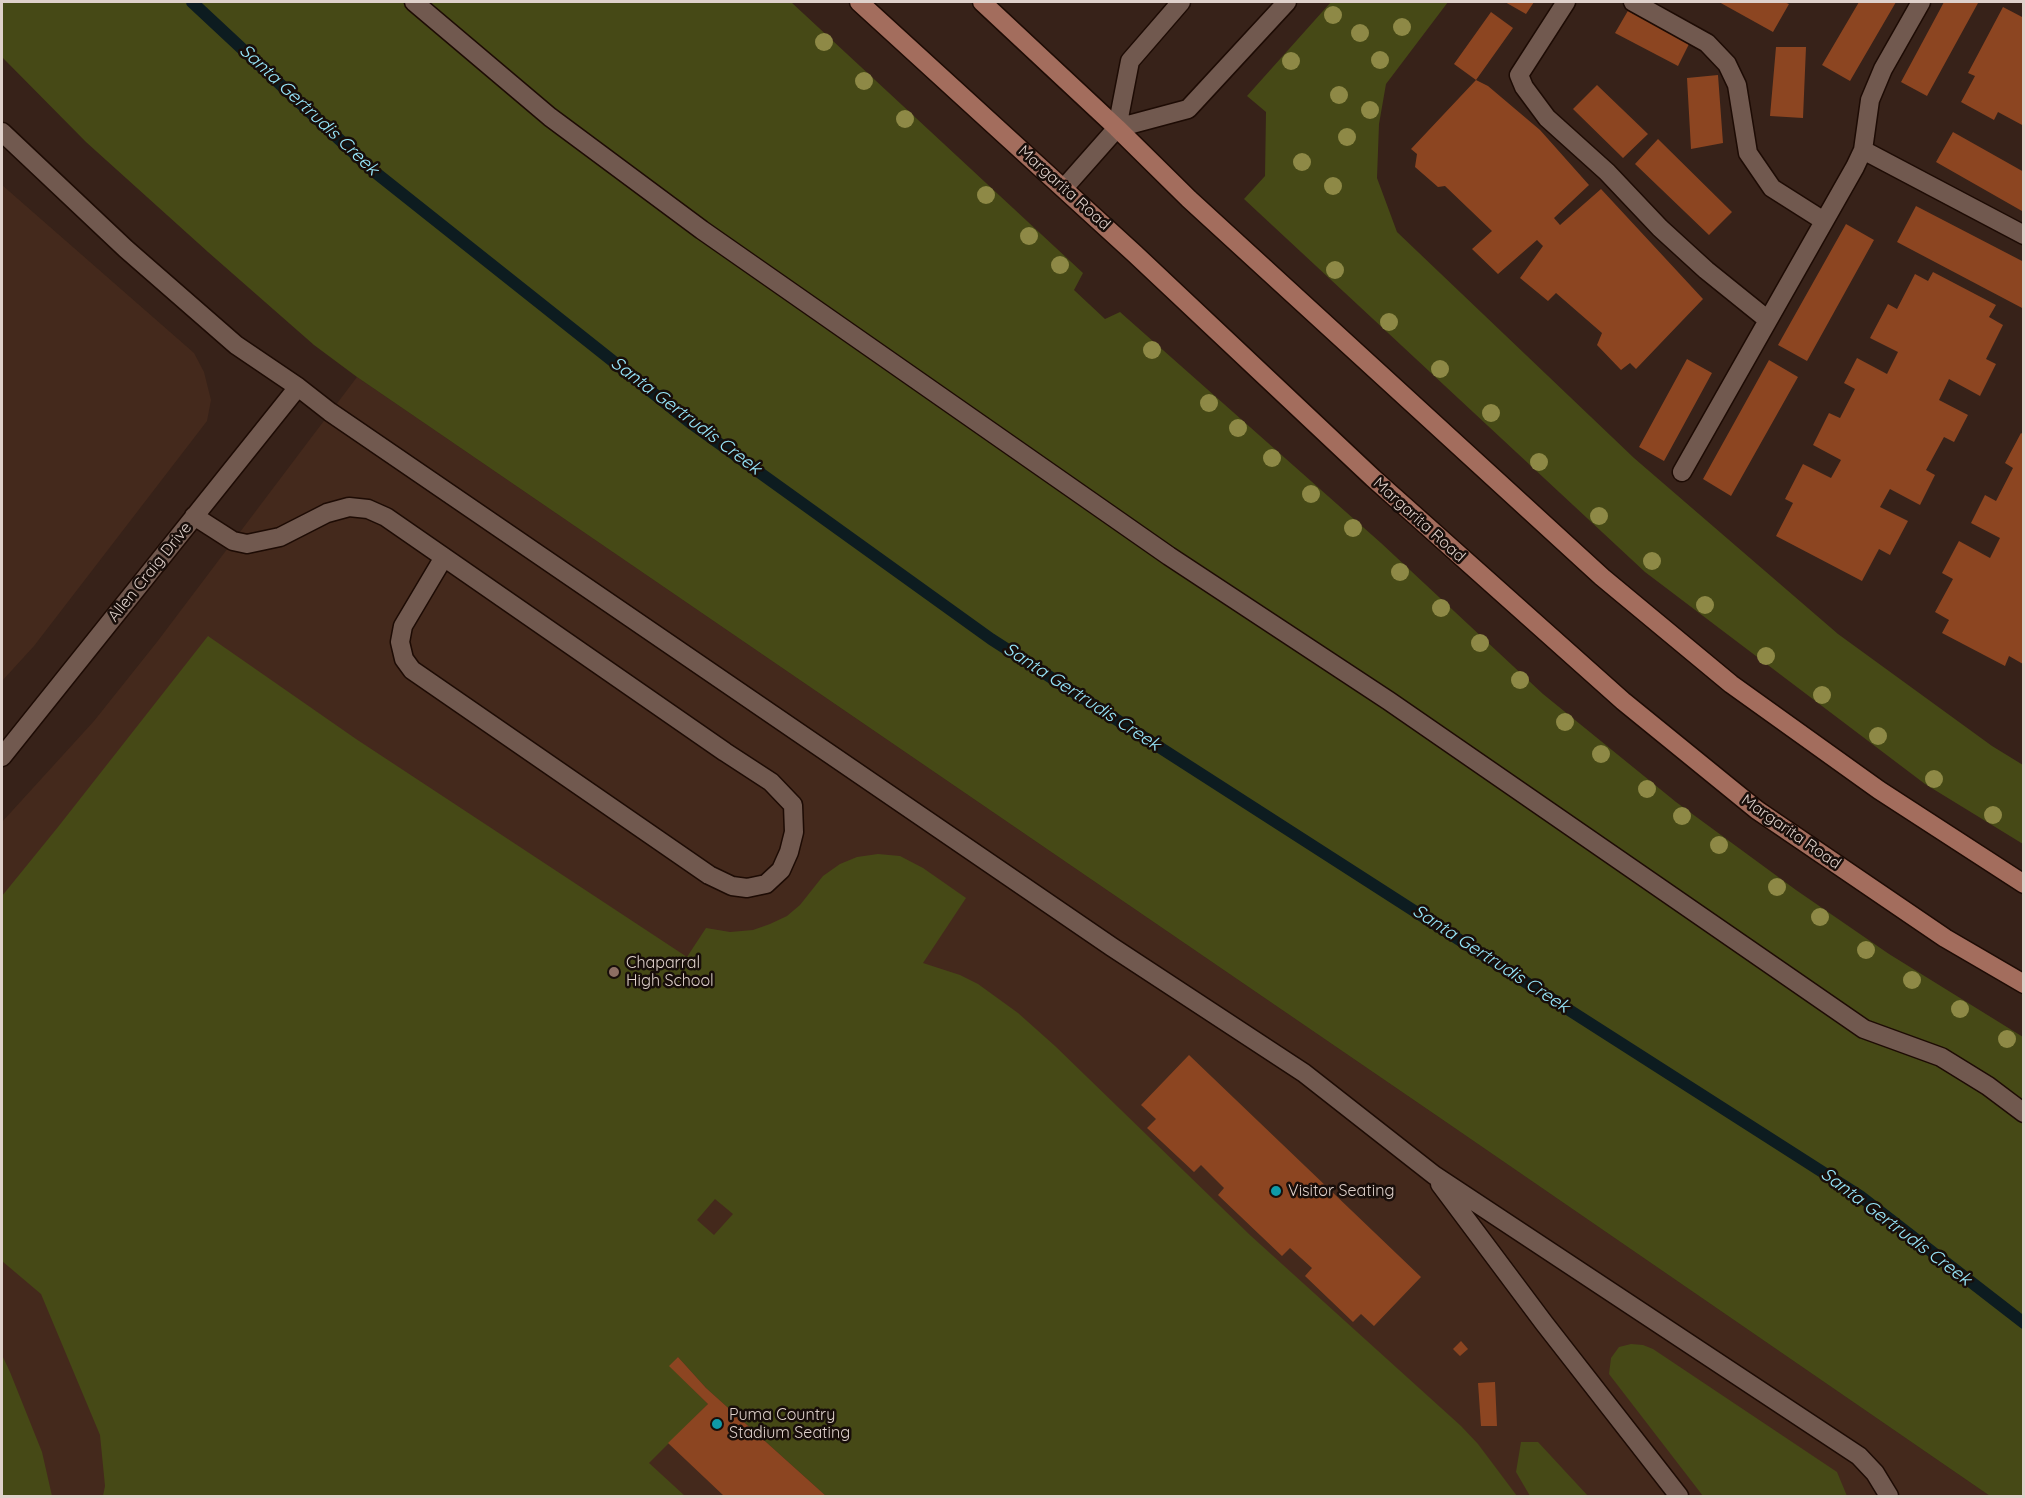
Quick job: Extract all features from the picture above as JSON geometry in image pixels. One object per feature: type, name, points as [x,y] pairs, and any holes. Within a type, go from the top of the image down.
[{"type":"main road","name":"Margarita Road","points":[[859,2],[1064,188],[1373,478],[1623,701],[1757,810],[1945,938],[2024,984]]},
{"type":"main road","points":[[982,2],[1189,199],[1611,585],[1731,684],[1879,790],[2024,884]]},
{"type":"street","points":[[414,2],[550,117],[702,230],[1169,556],[1389,701],[1864,1029],[1941,1058],[1988,1086],[2024,1113]]},
{"type":"street","points":[[1064,188],[1117,128],[1130,61],[1181,2]]},
{"type":"street","points":[[1117,128],[1188,109],[1287,2]]},
{"type":"street","points":[[1566,2],[1519,75],[1524,87],[1547,118],[1607,172],[1660,228],[1706,270],[1768,320]]},
{"type":"street","points":[[1634,2],[1707,44],[1727,64],[1737,85],[1748,153],[1772,188],[1824,221]]},
{"type":"street","points":[[1682,472],[1863,150],[1870,100],[1883,69],[1921,2]]},
{"type":"street","points":[[2,132],[126,249],[236,345],[298,387],[339,419],[1112,947],[1304,1073],[1434,1175],[1859,1456],[1875,1473],[1889,1497]]},
{"type":"street","points":[[1863,150],[2024,235]]},
{"type":"street","name":"Allen Craig Drive","points":[[2,757],[298,387]]},
{"type":"street","points":[[194,516],[233,541],[247,544],[280,537],[327,513],[349,507],[368,509],[387,517],[771,782],[793,805],[794,832],[781,870],[766,884],[747,888],[732,886],[709,875],[412,670],[404,660],[400,642],[403,626],[444,557]]},
{"type":"street","points":[[1434,1175],[1544,1323],[1679,1497]]},
{"type":"shaded area","points":[[2,185],[194,353],[204,372],[211,400],[207,421],[34,646],[2,681]]},
{"type":"shaded area","name":"Chaparral High School","points":[[357,377],[1990,1496],[2,1496],[2,822],[94,721],[157,642]]},
{"type":"green space","points":[[2,2],[791,2],[1083,273],[1074,290],[1105,319],[1120,312],[1381,543],[1543,694],[1676,802],[1796,890],[1889,954],[2023,1037],[2023,1496],[1990,1496],[357,377],[314,345],[208,252],[86,142],[2,57]]},
{"type":"green space","points":[[1331,2],[1448,2],[1386,84],[1379,124],[1377,178],[1397,232],[1634,458],[1838,634],[1992,746],[2023,765],[2023,844],[1925,784],[1645,572],[1244,199],[1265,176],[1266,112],[1247,96]]},
{"type":"green space","name":"Chaparral High School","points":[[208,636],[356,739],[687,957],[706,928],[730,932],[753,930],[787,916],[800,905],[823,876],[840,864],[857,857],[878,854],[900,856],[923,868],[966,898],[923,963],[960,975],[978,984],[1018,1013],[1055,1046],[1251,1236],[1461,1426],[1478,1444],[1517,1496],[826,1496],[706,1388],[678,1357],[670,1366],[708,1404],[649,1463],[685,1496],[103,1496],[105,1486],[100,1435],[41,1294],[2,1261],[2,896]],"holes":[[[715,1199],[733,1214],[714,1235],[697,1220]]]},
{"type":"green space","points":[[1631,1344],[1653,1349],[1837,1472],[1847,1496],[1703,1496],[1609,1374],[1611,1358],[1619,1347]]},
{"type":"green space","points":[[2,1355],[42,1452],[52,1496],[2,1496]]},
{"type":"green space","points":[[1521,1442],[1538,1442],[1588,1496],[1530,1496],[1516,1472]]},
{"type":"building","points":[[1505,2],[1534,2],[1526,14]]},
{"type":"building","points":[[1633,2],[1692,38],[1678,66],[1615,33]]},
{"type":"building","points":[[1719,2],[1784,2],[1789,4],[1773,32]]},
{"type":"building","points":[[1859,2],[1896,2],[1850,81],[1822,65]]},
{"type":"building","points":[[1944,2],[1978,3],[1927,96],[1901,82]]},
{"type":"building","points":[[2003,7],[2024,18],[2024,126],[1998,112],[1994,120],[1961,102],[1975,76],[1968,73]]},
{"type":"building","points":[[1491,12],[1513,28],[1476,80],[1454,64]]},
{"type":"building","points":[[1776,47],[1806,47],[1803,118],[1770,116]]},
{"type":"building","points":[[1718,75],[1723,143],[1691,149],[1687,78]]},
{"type":"building","points":[[1476,80],[1488,86],[1540,130],[1589,185],[1554,218],[1560,225],[1601,189],[1703,299],[1636,369],[1630,363],[1621,370],[1597,345],[1602,333],[1556,293],[1548,301],[1520,278],[1543,246],[1537,240],[1498,274],[1472,249],[1492,231],[1445,186],[1438,187],[1415,167],[1417,154],[1411,149]]},
{"type":"building","points":[[1597,85],[1648,134],[1623,158],[1573,109]]},
{"type":"building","points":[[1953,132],[2024,172],[2022,211],[1936,162]]},
{"type":"building","points":[[1658,139],[1732,212],[1709,235],[1635,164]]},
{"type":"building","points":[[1916,206],[2024,262],[2024,309],[1897,242]]},
{"type":"building","points":[[1846,224],[1874,240],[1807,361],[1778,345]]},
{"type":"building","points":[[1933,272],[1996,305],[1989,317],[2003,325],[1986,359],[1996,364],[1980,396],[1949,379],[1939,400],[1968,415],[1954,442],[1944,437],[1926,470],[1935,475],[1920,505],[1890,489],[1880,507],[1908,521],[1890,555],[1879,549],[1862,581],[1776,536],[1793,503],[1785,499],[1803,464],[1831,478],[1841,460],[1813,445],[1829,413],[1840,418],[1855,389],[1844,383],[1857,358],[1887,374],[1898,352],[1870,338],[1888,304],[1897,309],[1915,274],[1928,281]]},
{"type":"building","points":[[1687,359],[1712,373],[1664,461],[1639,447]]},
{"type":"building","points":[[1769,360],[1798,377],[1731,496],[1703,479]]},
{"type":"building","points":[[2021,433],[2024,435],[2024,662],[2023,664],[2009,656],[2005,666],[1942,633],[1949,620],[1935,612],[1953,579],[1942,573],[1959,541],[1990,558],[2000,538],[1971,523],[1985,495],[1996,501],[2013,468],[2005,463]]},
{"type":"building","name":"Visitor Seating","points":[[1189,1055],[1421,1277],[1374,1326],[1361,1314],[1353,1322],[1305,1276],[1312,1268],[1290,1248],[1282,1256],[1218,1195],[1224,1188],[1201,1165],[1194,1172],[1147,1128],[1156,1119],[1141,1105]]},
{"type":"building","points":[[1461,1341],[1468,1349],[1460,1356],[1453,1349]]},
{"type":"building","name":"Puma Country Stadium Seating","points":[[678,1357],[706,1388],[826,1496],[724,1496],[668,1443],[708,1404],[669,1366]]},
{"type":"building","points":[[1495,1382],[1497,1426],[1481,1426],[1478,1383]]},
{"type":"waterway","name":"Santa Gertrudis Creek","points":[[192,2],[371,169],[692,424],[991,639],[1860,1196],[2024,1323]]},
{"type":"place","name":"Chaparral High School","points":[[614,972]]},
{"type":"place","name":"Visitor Seating","points":[[1276,1191]]},
{"type":"place","name":"Puma Country Stadium Seating","points":[[717,1424]]}]
